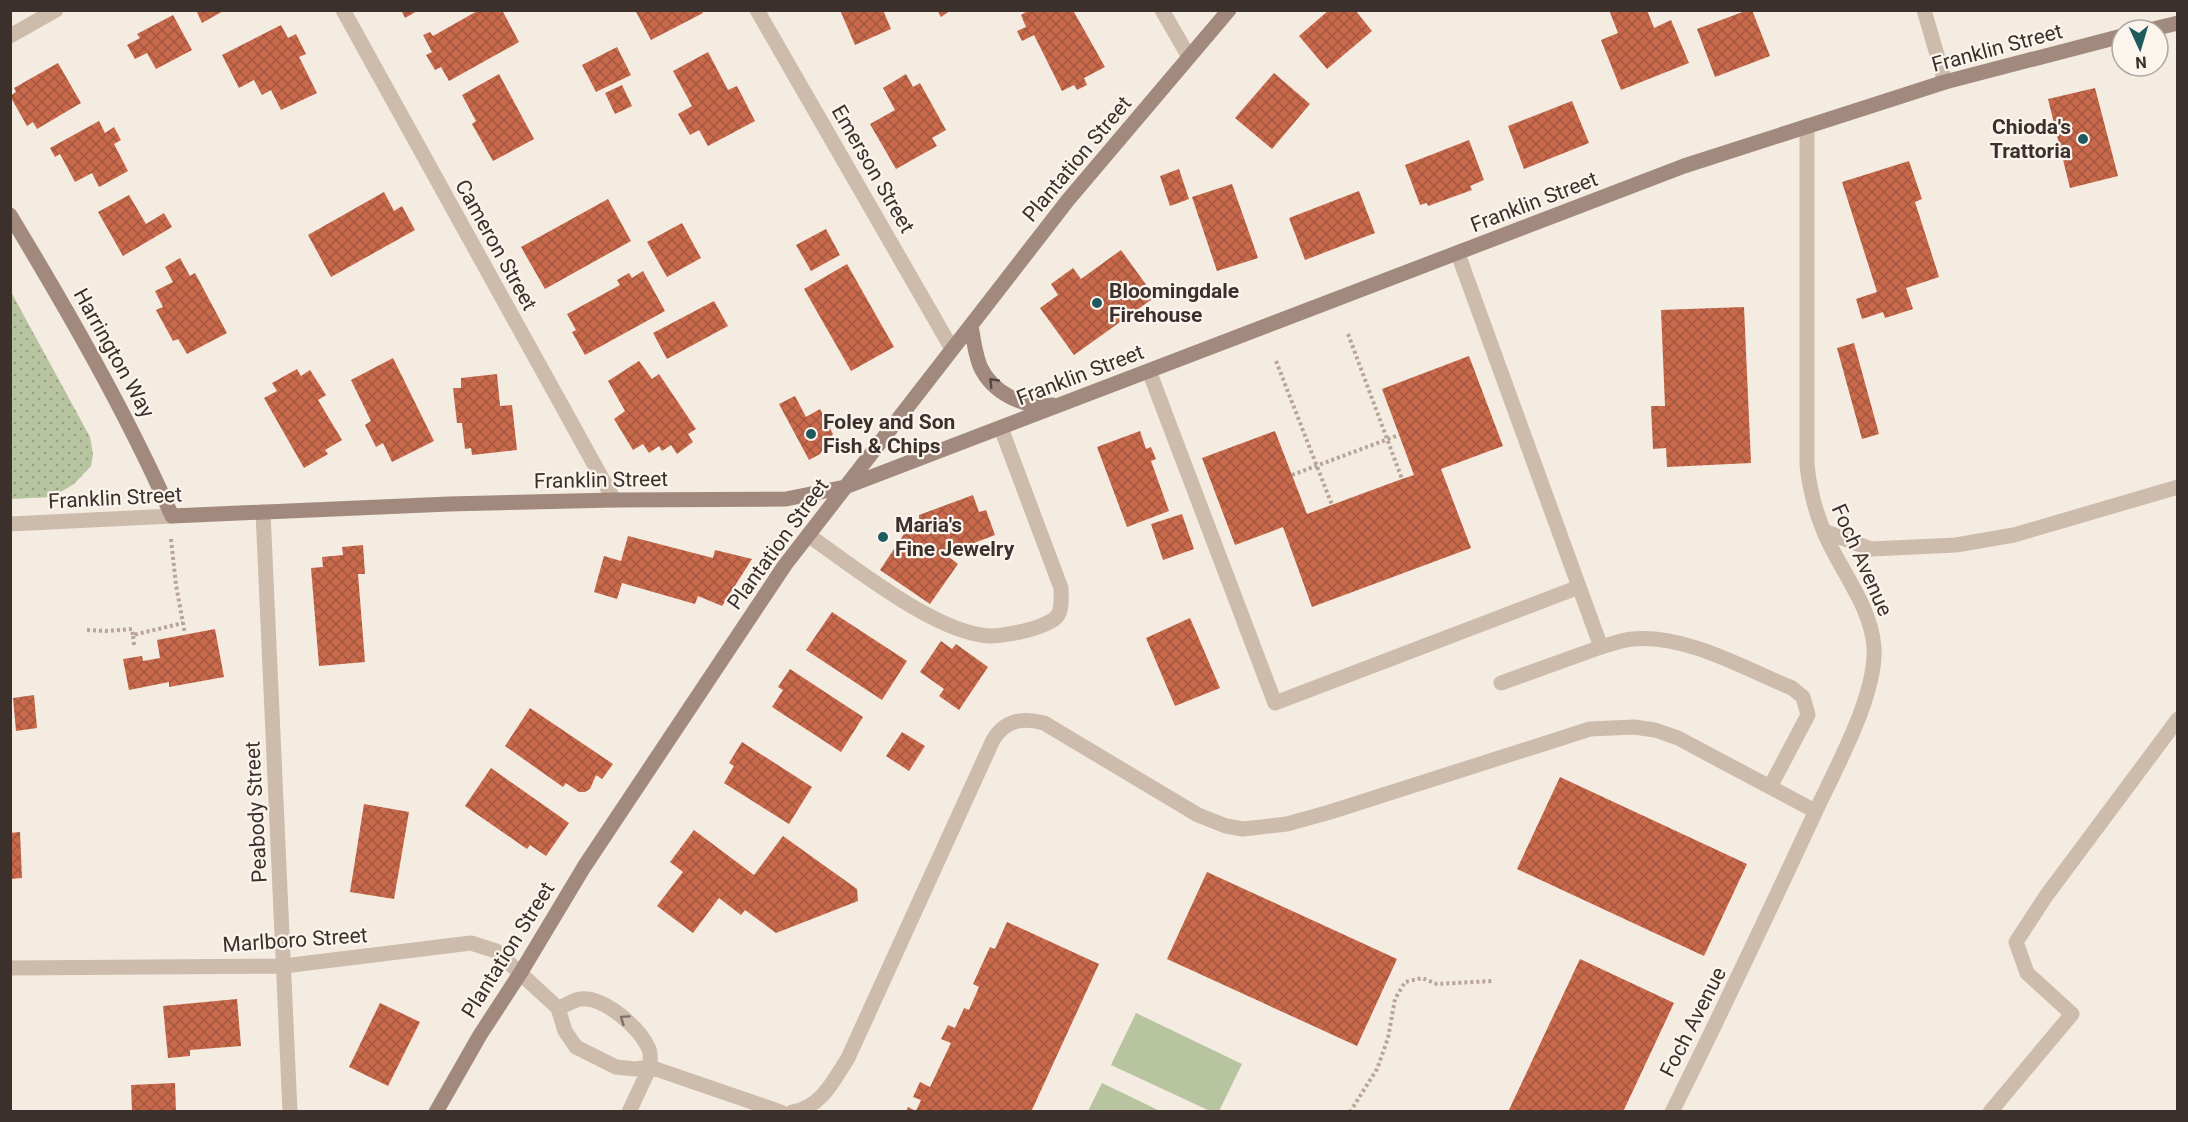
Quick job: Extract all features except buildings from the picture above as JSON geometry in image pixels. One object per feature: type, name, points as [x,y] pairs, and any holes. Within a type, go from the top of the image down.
[{"type":"main road","name":"Plantation Street","points":[[435,1112],[584,867],[778,576],[1068,200],[1229,10]]},
{"type":"main road","name":"Franklin Street","points":[[172,516],[614,500],[786,499],[845,487],[1684,166],[1946,82],[2110,39]]},
{"type":"main road","name":"Harrington Way","points":[[10,215],[105,380],[147,460],[172,516]]},
{"type":"main road","points":[[971,324],[980,366],[992,382],[1018,402],[1040,407],[1065,404]]},
{"type":"street","points":[[10,36],[56,10]]},
{"type":"street","name":"Cameron Street","points":[[343,10],[614,500]]},
{"type":"street","name":"Emerson Street","points":[[757,10],[952,349]]},
{"type":"street","points":[[1162,10],[1189,57]]},
{"type":"street","points":[[1924,10],[1946,82]]},
{"type":"street","name":"Foch Avenue","points":[[1671,1112],[1739,978],[1862,710],[1874,658],[1873,640],[1864,609],[1824,531],[1812,495],[1807,465],[1807,126]]},
{"type":"street","points":[[1458,254],[1601,647]]},
{"type":"street","points":[[1149,371],[1275,703],[1579,587]]},
{"type":"street","points":[[808,536],[908,604],[959,629],[990,636],[1017,634],[1053,622],[1061,609],[1061,588],[1001,428]]},
{"type":"street","points":[[1824,531],[1871,549],[1956,544],[2014,536],[2178,487]]},
{"type":"street","name":"Peabody Street","points":[[263,512],[290,1112]]},
{"type":"street","name":"Franklin Street","points":[[10,524],[172,516]]},
{"type":"street","points":[[1501,683],[1630,639],[1652,638],[1690,645],[1792,688],[1803,697],[1808,715],[1770,787]]},
{"type":"street","points":[[792,1112],[803,1110],[824,1095],[848,1058],[993,740],[1000,729],[1013,722],[1030,719],[1044,723],[1198,816],[1226,826],[1243,829],[1265,828],[1298,821],[1579,732],[1634,727],[1665,733],[1815,811]]},
{"type":"street","points":[[1990,1112],[2072,1014],[2027,973],[2016,942],[2046,896],[2178,719]]},
{"type":"street","name":"Marlboro Street","points":[[10,968],[284,966],[471,943],[496,951],[558,1008],[565,1031],[576,1047],[616,1067],[635,1069],[650,1067],[781,1112]]},
{"type":"street","points":[[558,1008],[581,999],[600,1003],[631,1023],[642,1036],[650,1051],[650,1067],[629,1112]]},
{"type":"path","points":[[1348,334],[1402,479]]},
{"type":"path","points":[[1276,361],[1332,505]]},
{"type":"path","points":[[1292,475],[1399,435]]},
{"type":"path","points":[[171,538],[172,558],[185,634]]},
{"type":"path","points":[[133,635],[183,623]]},
{"type":"path","points":[[87,630],[106,632],[132,629],[134,645]]},
{"type":"path","points":[[1350,1112],[1377,1069],[1388,1038],[1395,999],[1405,982],[1422,978],[1437,984],[1492,981]]},
{"type":"green space","points":[[10,290],[90,437],[93,454],[91,466],[74,484],[52,497],[11,499]]},
{"type":"green space","points":[[1136,1013],[1242,1064],[1219,1111],[1210,1111],[1111,1065]]},
{"type":"green space","points":[[1102,1083],[1160,1111],[1088,1111]]},
{"type":"place","name":"Chioda's Trattoria","points":[[2083,139]]},
{"type":"place","name":"Bloomingdale Firehouse","points":[[1097,303]]},
{"type":"place","name":"Foley and Son Fish & Chips","points":[[811,434]]},
{"type":"place","name":"Maria's Fine Jewelry","points":[[883,537]]}]
